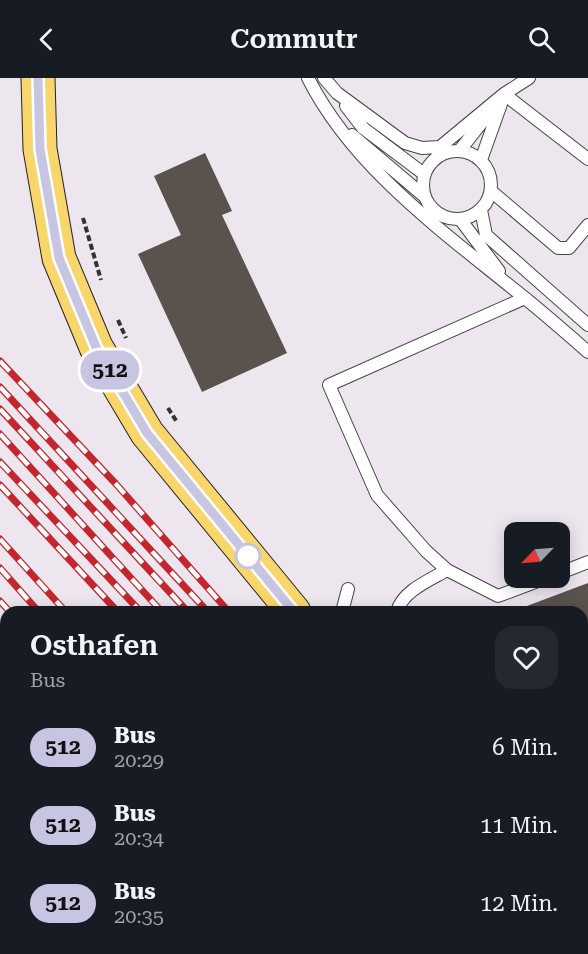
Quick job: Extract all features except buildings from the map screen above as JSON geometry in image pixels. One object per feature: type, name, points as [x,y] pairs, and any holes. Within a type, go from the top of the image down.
[{"type":"main road","points":[[38,78],[40,149],[59,258],[96,347],[147,433],[289,606]]},
{"type":"lane","points":[[308,78],[360,154],[452,239],[588,352]]},
{"type":"lane","points":[[324,78],[363,128],[424,174]]},
{"type":"lane","points":[[337,93],[405,143],[422,148],[440,147],[504,94],[528,78]]},
{"type":"lane","points":[[460,150],[504,94]]},
{"type":"lane","points":[[504,94],[588,159]]},
{"type":"lane","points":[[481,159],[504,94]]},
{"type":"lane","points":[[336,121],[424,196],[438,214],[449,219],[471,217],[481,210],[491,190],[488,169],[481,159],[471,153],[460,150],[449,151],[429,163],[422,185],[424,196]]},
{"type":"lane","points":[[491,190],[558,248],[569,248],[588,225]]},
{"type":"lane","points":[[481,210],[486,235],[588,325]]},
{"type":"lane","points":[[460,219],[508,284]]},
{"type":"lane","points":[[519,588],[498,596],[447,570],[426,551],[376,495],[330,386],[525,298]]},
{"type":"lane","points":[[570,569],[588,562]]},
{"type":"lane","points":[[398,606],[414,590],[447,570]]},
{"type":"lane","points":[[344,606],[348,589]]},
{"type":"path","points":[[80,210],[102,283]]},
{"type":"path","points":[[115,313],[128,343]]},
{"type":"path","points":[[162,400],[182,428]]},
{"type":"shaded area","points":[[0,78],[588,78],[588,606],[0,606]]},
{"type":"railway","points":[[0,361],[116,484],[224,606]]},
{"type":"railway","points":[[0,387],[202,606]]},
{"type":"railway","points":[[0,409],[182,606]]},
{"type":"railway","points":[[0,434],[157,606]]},
{"type":"railway","points":[[0,462],[135,606]]},
{"type":"railway","points":[[0,485],[112,606]]},
{"type":"railway","points":[[0,539],[61,606]]},
{"type":"railway","points":[[0,568],[34,606]]},
{"type":"railway","points":[[0,601],[5,606]]},
{"type":"bus line","name":"512","points":[[38,78],[40,149],[59,258],[96,347],[147,433],[289,606]]}]
